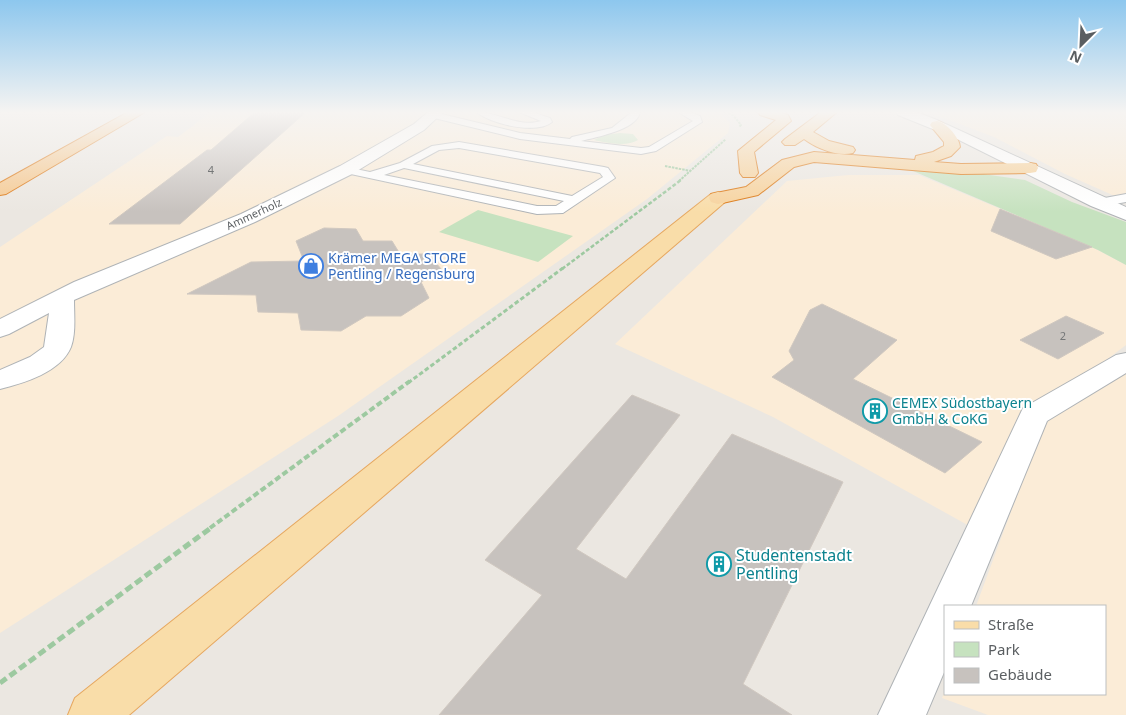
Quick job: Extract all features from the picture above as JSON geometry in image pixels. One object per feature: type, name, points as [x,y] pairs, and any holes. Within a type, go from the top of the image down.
[{"type":"highway","points":[[9,167],[49,145]]},
{"type":"highway","points":[[0,190],[79,145]]},
{"type":"highway","points":[[749,174],[746,151],[753,145]]},
{"type":"highway","points":[[780,149],[785,145]]},
{"type":"highway","points":[[829,145],[867,154],[922,159],[1011,159]]},
{"type":"highway","points":[[922,159],[939,156],[947,152],[952,145]]},
{"type":"highway","points":[[718,198],[752,191],[788,163],[814,158],[962,169],[1030,168]]},
{"type":"highway","points":[[718,198],[764,161]]},
{"type":"main road","points":[[92,715],[718,198]]},
{"type":"street","name":"Ammerholz","points":[[0,329],[82,287],[248,218],[346,170],[387,145]]},
{"type":"street","points":[[981,145],[1098,203],[1126,214]]},
{"type":"street","points":[[0,380],[20,373],[41,362],[57,348],[62,317],[62,297]]},
{"type":"street","points":[[950,605],[1034,415],[1126,361]]},
{"type":"street","points":[[902,715],[944,620]]},
{"type":"lane","points":[[371,175],[404,165],[432,148],[442,145]]},
{"type":"lane","points":[[346,170],[536,210],[559,210],[609,178],[604,170],[461,145]]},
{"type":"lane","points":[[595,145],[630,150],[652,149],[658,145]]},
{"type":"lane","points":[[404,165],[574,200]]},
{"type":"lane","points":[[1098,203],[1126,198]]},
{"type":"path","points":[[0,683],[652,203],[692,171],[719,145]]},
{"type":"shaded area","points":[[153,145],[713,145],[647,199],[338,416],[0,633],[0,247]]},
{"type":"shaded area","points":[[1010,145],[1126,145],[1126,201],[1065,174]]},
{"type":"shaded area","points":[[848,175],[919,175],[1092,247],[1126,265],[1126,345],[1034,415],[982,533],[773,417],[615,344],[787,181]]},
{"type":"shaded area","points":[[1126,372],[1126,715],[988,715],[942,698],[944,693],[944,695],[1106,695],[1106,605],[976,605],[1046,417]]},
{"type":"green space","points":[[913,171],[983,174],[1025,180],[1072,202],[1126,222],[1126,265],[1098,250]]},
{"type":"green space","points":[[478,210],[573,236],[538,262],[439,232]]},
{"type":"building","points":[[216,145],[268,145],[180,224],[109,224],[207,150],[211,150]]},
{"type":"building","points":[[1000,209],[1092,247],[1056,259],[991,231]]},
{"type":"building","points":[[324,228],[356,229],[363,241],[392,241],[400,254],[428,254],[442,270],[421,282],[429,298],[401,316],[366,316],[341,331],[301,330],[298,313],[258,312],[256,295],[187,294],[251,262],[304,261],[296,241]]},
{"type":"building","name":"CEMEX Südostbayern GmbH & CoKG","points":[[822,304],[897,340],[853,379],[982,442],[945,473],[772,377],[794,360],[789,351],[810,310]]},
{"type":"building","points":[[1066,316],[1104,333],[1058,359],[1020,340]]},
{"type":"building","name":"Studentenstadt Pentling","points":[[632,395],[680,415],[576,549],[626,579],[732,434],[843,482],[743,684],[792,715],[439,715],[542,595],[485,560]]},
{"type":"place","name":"Krämer MEGA STORE Pentling / Regensburg","points":[[311,266]]},
{"type":"place","name":"CEMEX Südostbayern GmbH & CoKG","points":[[875,411]]},
{"type":"place","name":"Studentenstadt Pentling","points":[[719,564]]}]
